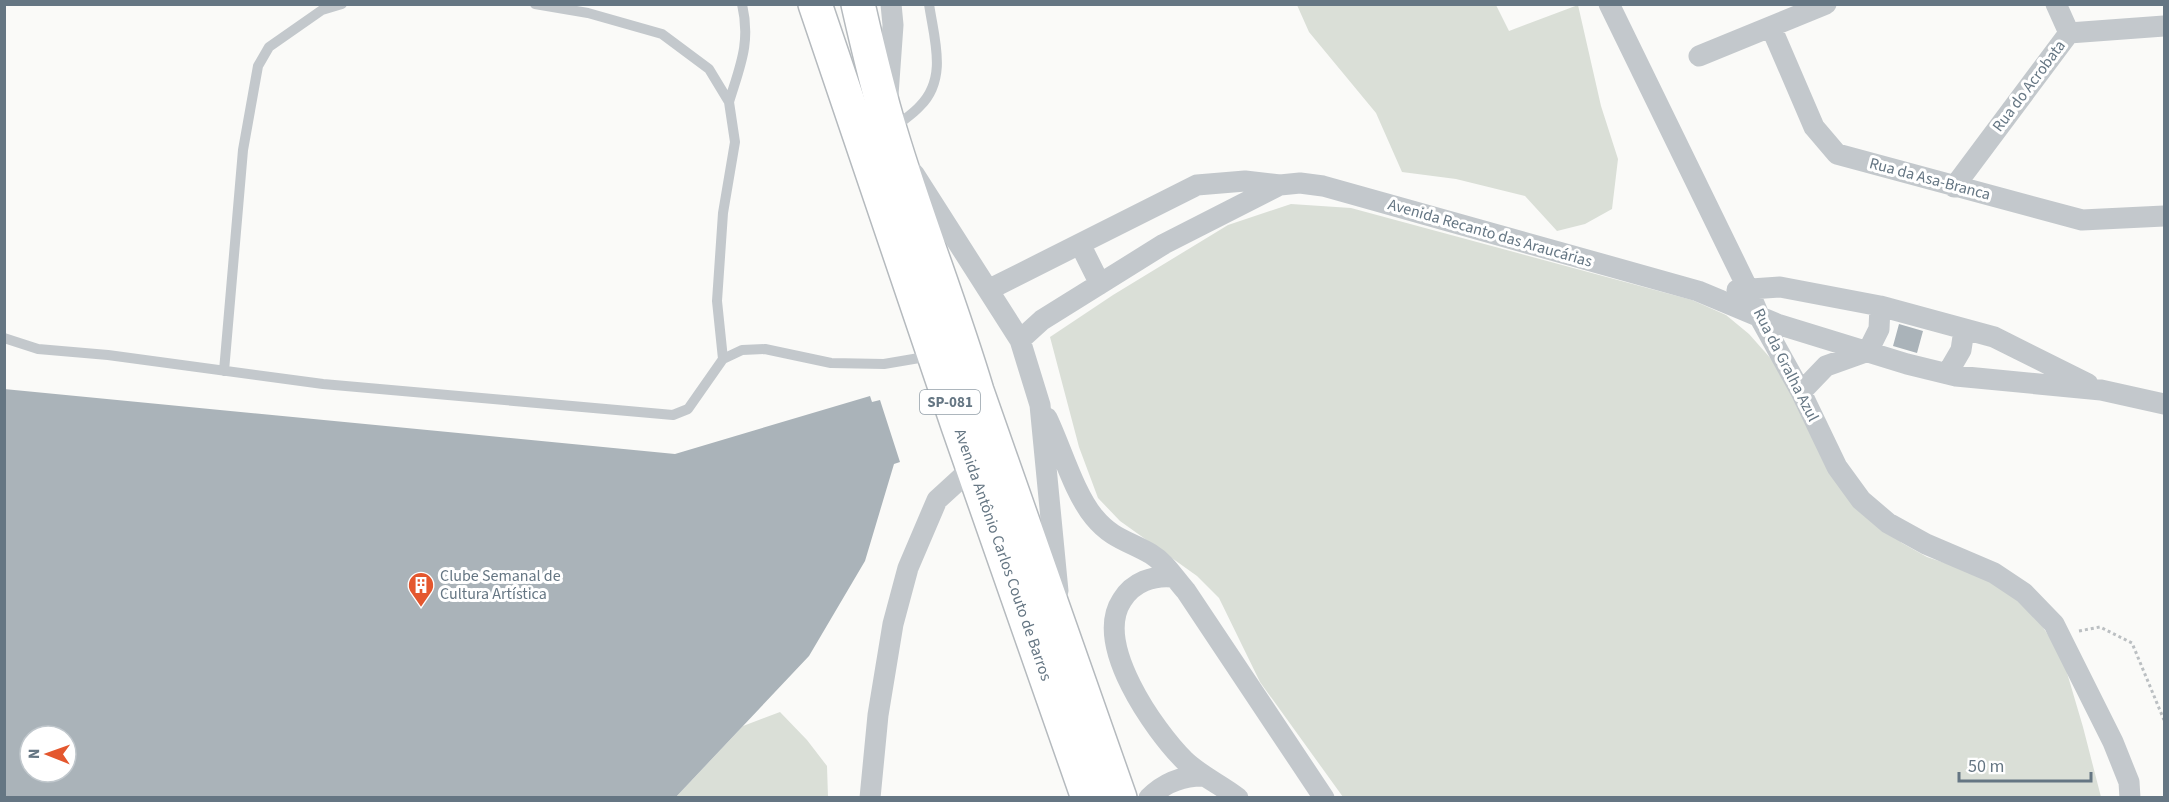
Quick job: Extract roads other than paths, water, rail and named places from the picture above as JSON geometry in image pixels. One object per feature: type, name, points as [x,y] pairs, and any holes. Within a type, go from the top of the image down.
[{"type":"main road","name":"Avenida Antônio Carlos Couto de Barros","points":[[815,4],[972,468],[1088,798]]},
{"type":"main road","name":"Avenida Antônio Carlos Couto de Barros","points":[[858,4],[890,130],[959,329],[977,391],[1120,798]]},
{"type":"street","points":[[891,4],[893,25],[890,130],[1020,340],[1041,405],[1078,493],[1094,517],[1117,538],[1152,555],[1168,568],[1186,591],[1324,798]]},
{"type":"street","name":"Rua da Gralha Azul","points":[[1609,4],[1759,316],[1801,392],[1837,467],[1860,500],[1888,523],[1926,544],[1994,573],[2024,594],[2054,624],[2113,742],[2129,782],[2130,798]]},
{"type":"street","points":[[1699,56],[1826,4]]},
{"type":"street","points":[[2056,4],[2069,33]]},
{"type":"street","name":"Rua do Acrobata","points":[[1954,187],[2069,33],[2164,26]]},
{"type":"street","name":"Rua da Asa-Branca","points":[[1771,27],[1814,127],[1837,154],[2082,220],[2164,216]]},
{"type":"street","name":"Avenida Recanto das Araucárias","points":[[987,290],[1197,185],[1245,181],[1280,185],[1300,183],[1323,186],[1698,291],[1777,324],[1907,364],[1956,376],[2101,390]]},
{"type":"street","name":"Avenida Recanto das Araucárias","points":[[1020,340],[1042,320],[1164,244],[1280,185]]},
{"type":"street","points":[[1080,244],[1100,284]]},
{"type":"street","name":"Avenida Recanto das Araucárias","points":[[1698,291],[1780,287],[1880,306],[1994,337],[2101,390]]},
{"type":"street","points":[[1801,392],[1826,366],[1868,351],[1879,330],[1880,306]]},
{"type":"street","points":[[1947,374],[1961,350],[1964,330]]},
{"type":"street","points":[[2101,390],[2164,404]]},
{"type":"street","points":[[1041,405],[1054,556],[1064,639]]},
{"type":"street","points":[[870,798],[878,715],[894,624],[908,568],[937,500],[972,468]]},
{"type":"street","points":[[1173,577],[1154,578],[1136,585],[1128,592],[1117,609],[1113,631],[1115,641],[1132,686],[1149,716],[1170,744],[1202,776],[1238,798]]},
{"type":"street","points":[[1149,798],[1180,778],[1202,776]]},
{"type":"lane","points":[[224,371],[243,150],[258,66],[269,47],[322,10],[342,4]]},
{"type":"lane","points":[[535,4],[588,13],[662,34],[709,69],[729,102],[735,142],[723,213],[717,301],[723,359]]},
{"type":"lane","points":[[729,102],[746,48],[745,19],[741,4]]},
{"type":"lane","points":[[890,130],[921,105],[933,88],[939,66],[929,4]]},
{"type":"lane","points":[[4,338],[38,349],[108,355],[323,384],[674,415],[688,410],[723,359],[742,351],[765,349],[831,363],[884,364],[934,356]]},
{"type":"place","name":"Clube Semanal de Cultura Artística","points":[[421,608]]}]
